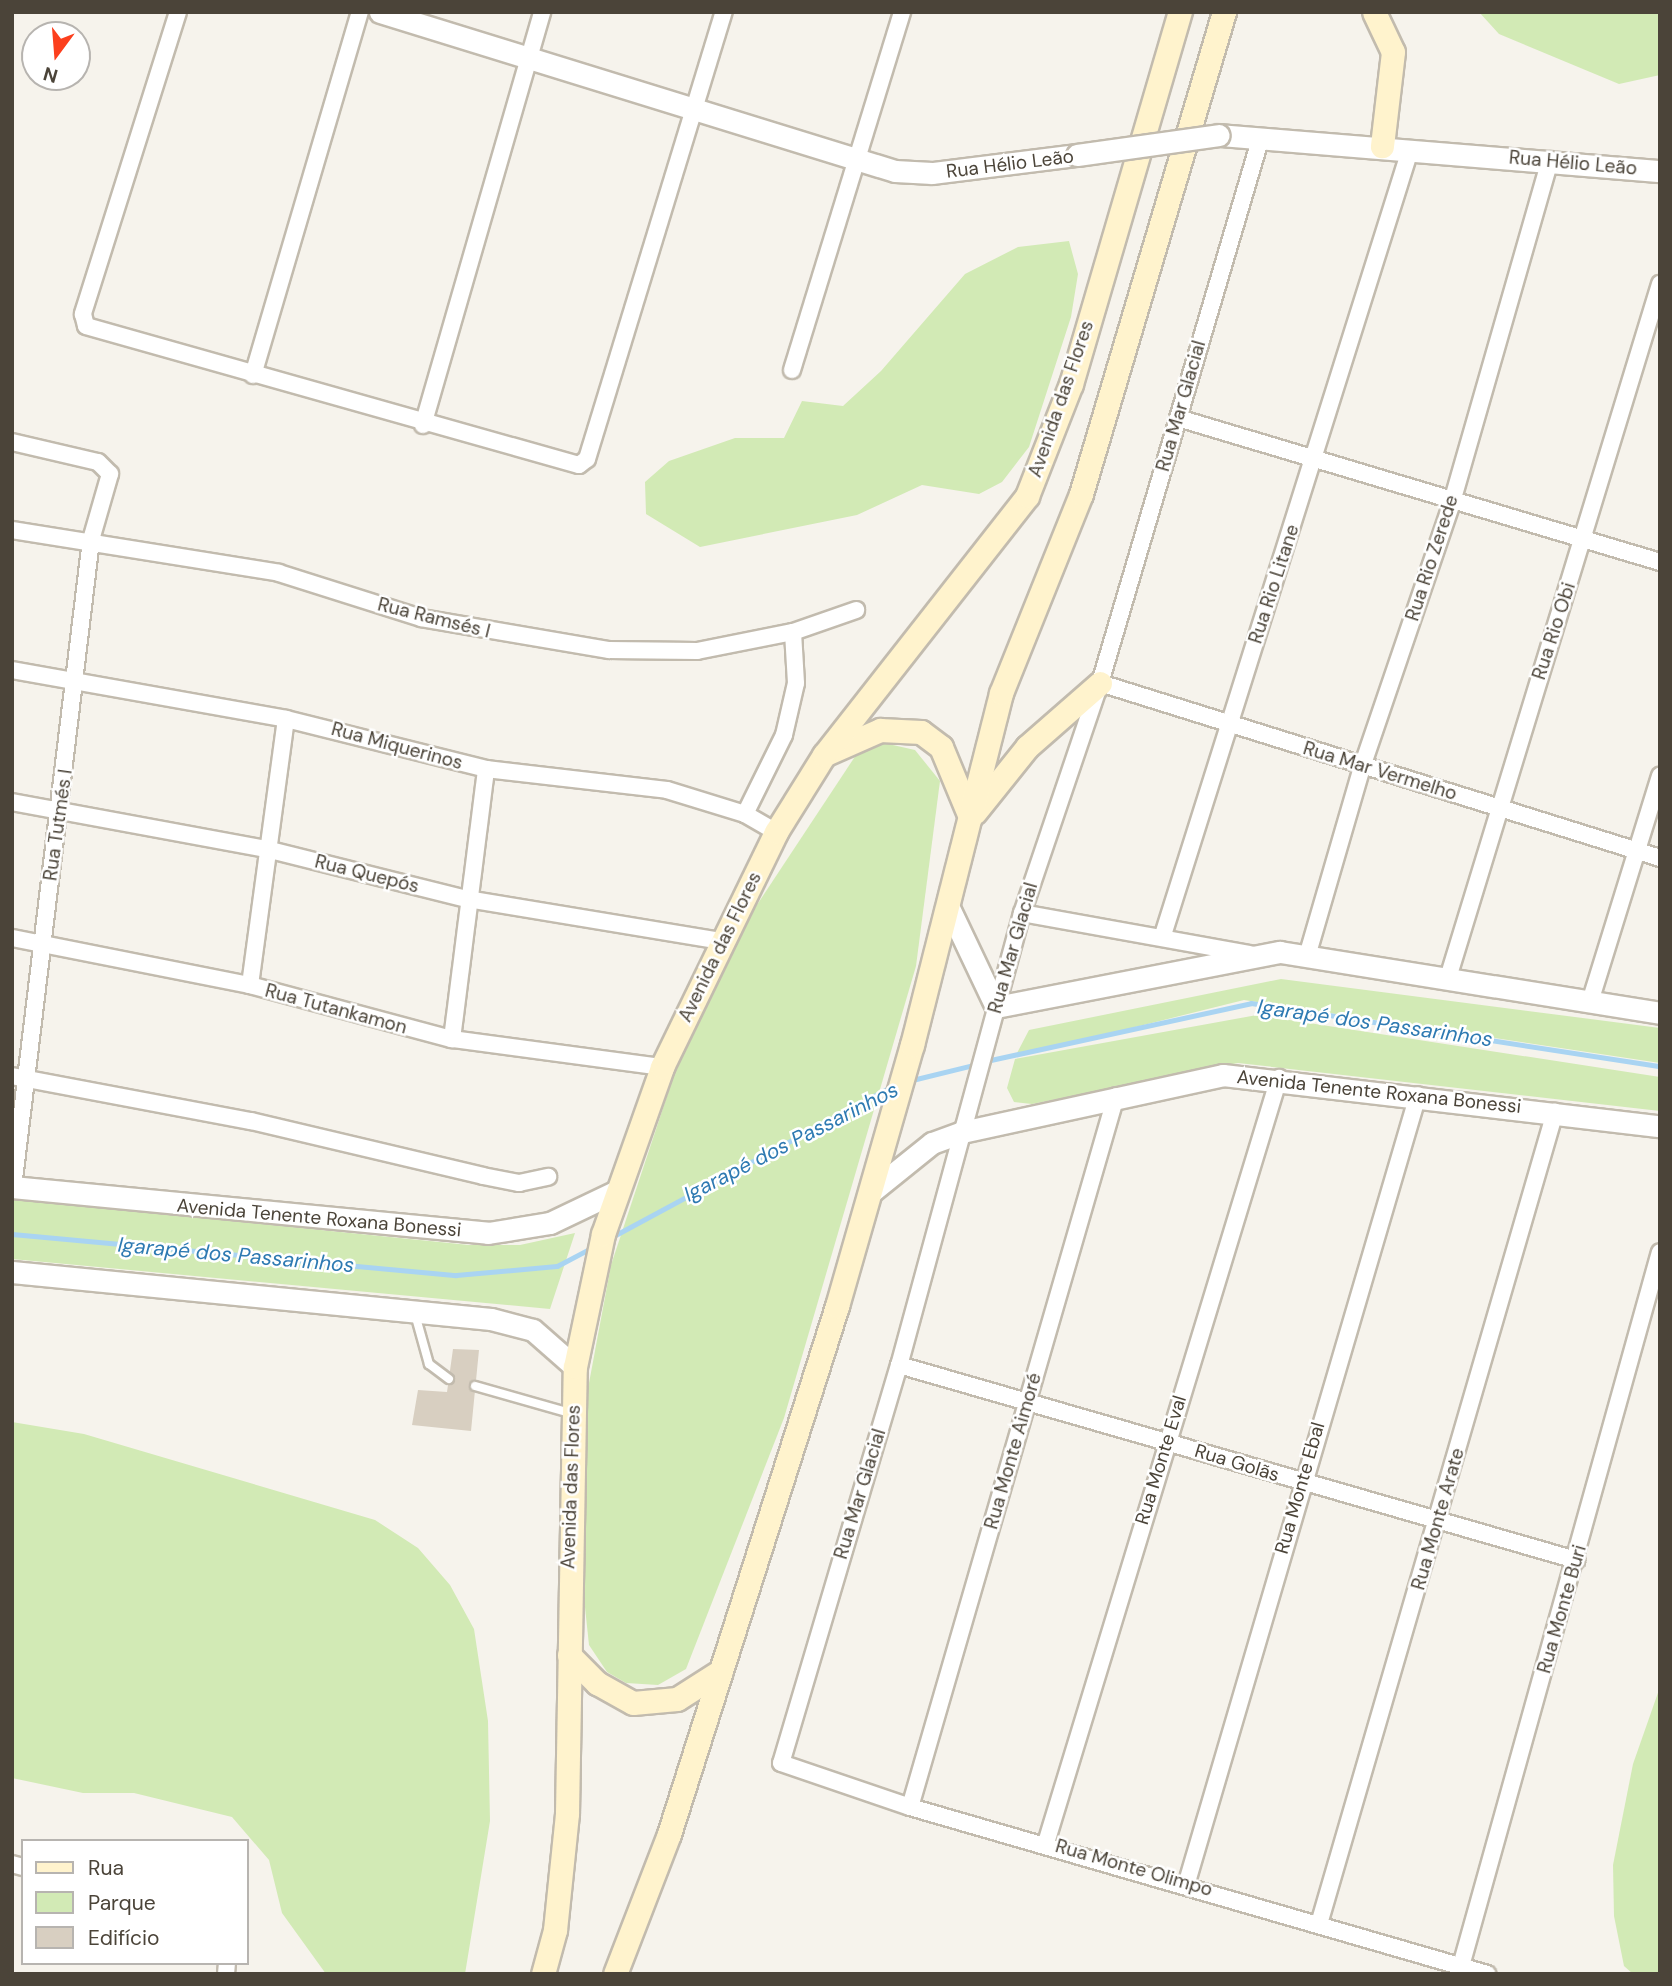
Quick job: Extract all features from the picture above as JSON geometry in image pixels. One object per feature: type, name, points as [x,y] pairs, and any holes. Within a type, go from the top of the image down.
[{"type":"main road","name":"Avenida das Flores","points":[[543,1974],[555,1930],[567,1813],[575,1367],[584,1302],[603,1234],[662,1067],[776,832],[824,755],[1027,496],[1071,384],[1180,12]]},
{"type":"main road","points":[[615,1974],[669,1834],[871,1192],[949,908],[970,817],[1017,643],[1081,494],[1224,12]]},
{"type":"main road","points":[[1374,12],[1393,52],[1382,146]]},
{"type":"main road","points":[[970,817],[1027,747],[1100,683]]},
{"type":"main road","points":[[824,755],[880,730],[920,732],[941,747],[970,817]]},
{"type":"main road","points":[[569,1655],[597,1683],[645,1704],[677,1699],[721,1671]]},
{"type":"street","points":[[178,12],[83,314],[86,326],[423,425],[584,464],[724,12]]},
{"type":"street","points":[[253,375],[360,12]]},
{"type":"street","name":"Rua Hélio Leão","points":[[380,12],[859,160],[932,173],[1219,135],[1261,136],[1660,171]]},
{"type":"street","points":[[423,425],[542,12]]},
{"type":"street","points":[[792,370],[859,160],[902,12]]},
{"type":"street","name":"Rua Mar Glacial","points":[[781,1763],[900,1365],[1022,913],[1100,683],[1261,136]]},
{"type":"street","name":"Rua Rio Litane","points":[[1163,935],[1410,150]]},
{"type":"street","name":"Rua Rio Zerede","points":[[1308,953],[1362,767],[1452,502],[1550,160]]},
{"type":"street","name":"Rua Rio Obi","points":[[1448,978],[1497,805],[1584,540],[1660,284]]},
{"type":"street","points":[[1178,418],[1660,562]]},
{"type":"street","name":"Rua Tutmés I","points":[[12,442],[105,466],[110,474],[91,540],[62,811],[19,1077],[12,1187]]},
{"type":"street","name":"Rua Ramsés I","points":[[12,530],[91,540],[279,573],[421,618],[541,643],[655,654],[793,632],[856,610]]},
{"type":"street","points":[[745,814],[784,736],[796,682],[793,632]]},
{"type":"street","name":"Rua Miquerinos","points":[[12,670],[286,719],[486,769],[631,784],[745,814],[776,832]]},
{"type":"street","name":"Rua Mar Vermelho","points":[[1100,683],[1660,858]]},
{"type":"street","points":[[250,985],[266,849],[286,719]]},
{"type":"street","points":[[452,1039],[467,899],[486,769]]},
{"type":"street","points":[[1590,1002],[1660,776]]},
{"type":"street","name":"Rua Quepós","points":[[12,802],[266,849],[467,899],[722,941]]},
{"type":"street","points":[[949,908],[996,1007],[1249,954],[1308,953],[1660,1013]]},
{"type":"street","points":[[1022,913],[1163,935],[1249,954]]},
{"type":"street","name":"Rua Tutankamon","points":[[12,937],[250,985],[452,1039],[662,1067]]},
{"type":"street","name":"Avenida Tenente Roxana Bonessi","points":[[871,1192],[932,1143],[962,1132],[1116,1096],[1223,1075],[1279,1078],[1660,1126]]},
{"type":"street","points":[[19,1077],[251,1121],[519,1183],[548,1177]]},
{"type":"street","name":"Rua Monte Eval","points":[[1046,1843],[1279,1078]]},
{"type":"street","name":"Rua Monte Ebal","points":[[1187,1882],[1301,1483],[1418,1095]]},
{"type":"street","name":"Rua Monte Aimoré","points":[[910,1807],[1116,1096]]},
{"type":"street","name":"Rua Monte Arate","points":[[1319,1924],[1555,1112]]},
{"type":"street","name":"Avenida Tenente Roxana Bonessi","points":[[12,1187],[488,1233],[550,1223],[619,1189]]},
{"type":"street","name":"Rua Monte Buri","points":[[1461,1966],[1660,1252]]},
{"type":"street","points":[[12,1272],[414,1311],[533,1330],[575,1367]]},
{"type":"street","name":"Rua Golãs","points":[[900,1365],[1301,1483],[1576,1560]]},
{"type":"street","name":"Rua Monte Olimpo","points":[[781,1763],[910,1807],[1187,1882],[1488,1974]]},
{"type":"lane","points":[[414,1311],[429,1364],[449,1379]]},
{"type":"lane","points":[[475,1386],[573,1413]]},
{"type":"green space","points":[[1479,12],[1660,12],[1660,75],[1619,84],[1499,34]]},
{"type":"green space","points":[[1069,241],[1078,274],[1071,317],[1029,447],[1002,482],[979,494],[922,485],[857,515],[700,547],[646,514],[645,482],[669,461],[735,438],[784,438],[802,401],[843,406],[881,371],[965,274],[1018,247]]},
{"type":"green space","points":[[884,743],[915,750],[940,781],[916,966],[784,1418],[686,1669],[658,1685],[626,1683],[607,1672],[589,1645],[581,1570],[581,1426],[611,1265],[675,1072],[743,926],[856,755]]},
{"type":"green space","points":[[1281,979],[1660,1028],[1660,1063],[1244,1000],[1015,1057],[1029,1030]]},
{"type":"green space","points":[[1257,1015],[1660,1077],[1660,1111],[1238,1063],[1032,1104],[1014,1102],[1007,1088],[1015,1059]]},
{"type":"green space","points":[[12,1199],[469,1245],[520,1245],[575,1233],[550,1309],[12,1259]]},
{"type":"green space","points":[[12,1422],[84,1434],[375,1520],[418,1548],[450,1585],[474,1629],[488,1721],[490,1821],[465,1974],[326,1974],[282,1913],[269,1860],[232,1817],[134,1793],[83,1793],[12,1778]]},
{"type":"green space","points":[[1660,1687],[1660,1974],[1633,1974],[1624,1966],[1614,1916],[1613,1865],[1633,1764]]},
{"type":"building","points":[[453,1349],[479,1350],[471,1431],[412,1425],[418,1390],[447,1392]]},
{"type":"waterway","name":"Igarapé dos Passarinhos","points":[[986,1061],[1251,1003],[1660,1066]]},
{"type":"waterway","name":"Igarapé dos Passarinhos","points":[[908,1081],[977,1064]]},
{"type":"waterway","name":"Igarapé dos Passarinhos","points":[[608,1239],[892,1086]]},
{"type":"waterway","name":"Igarapé dos Passarinhos","points":[[12,1234],[456,1275],[557,1266],[593,1247]]}]
